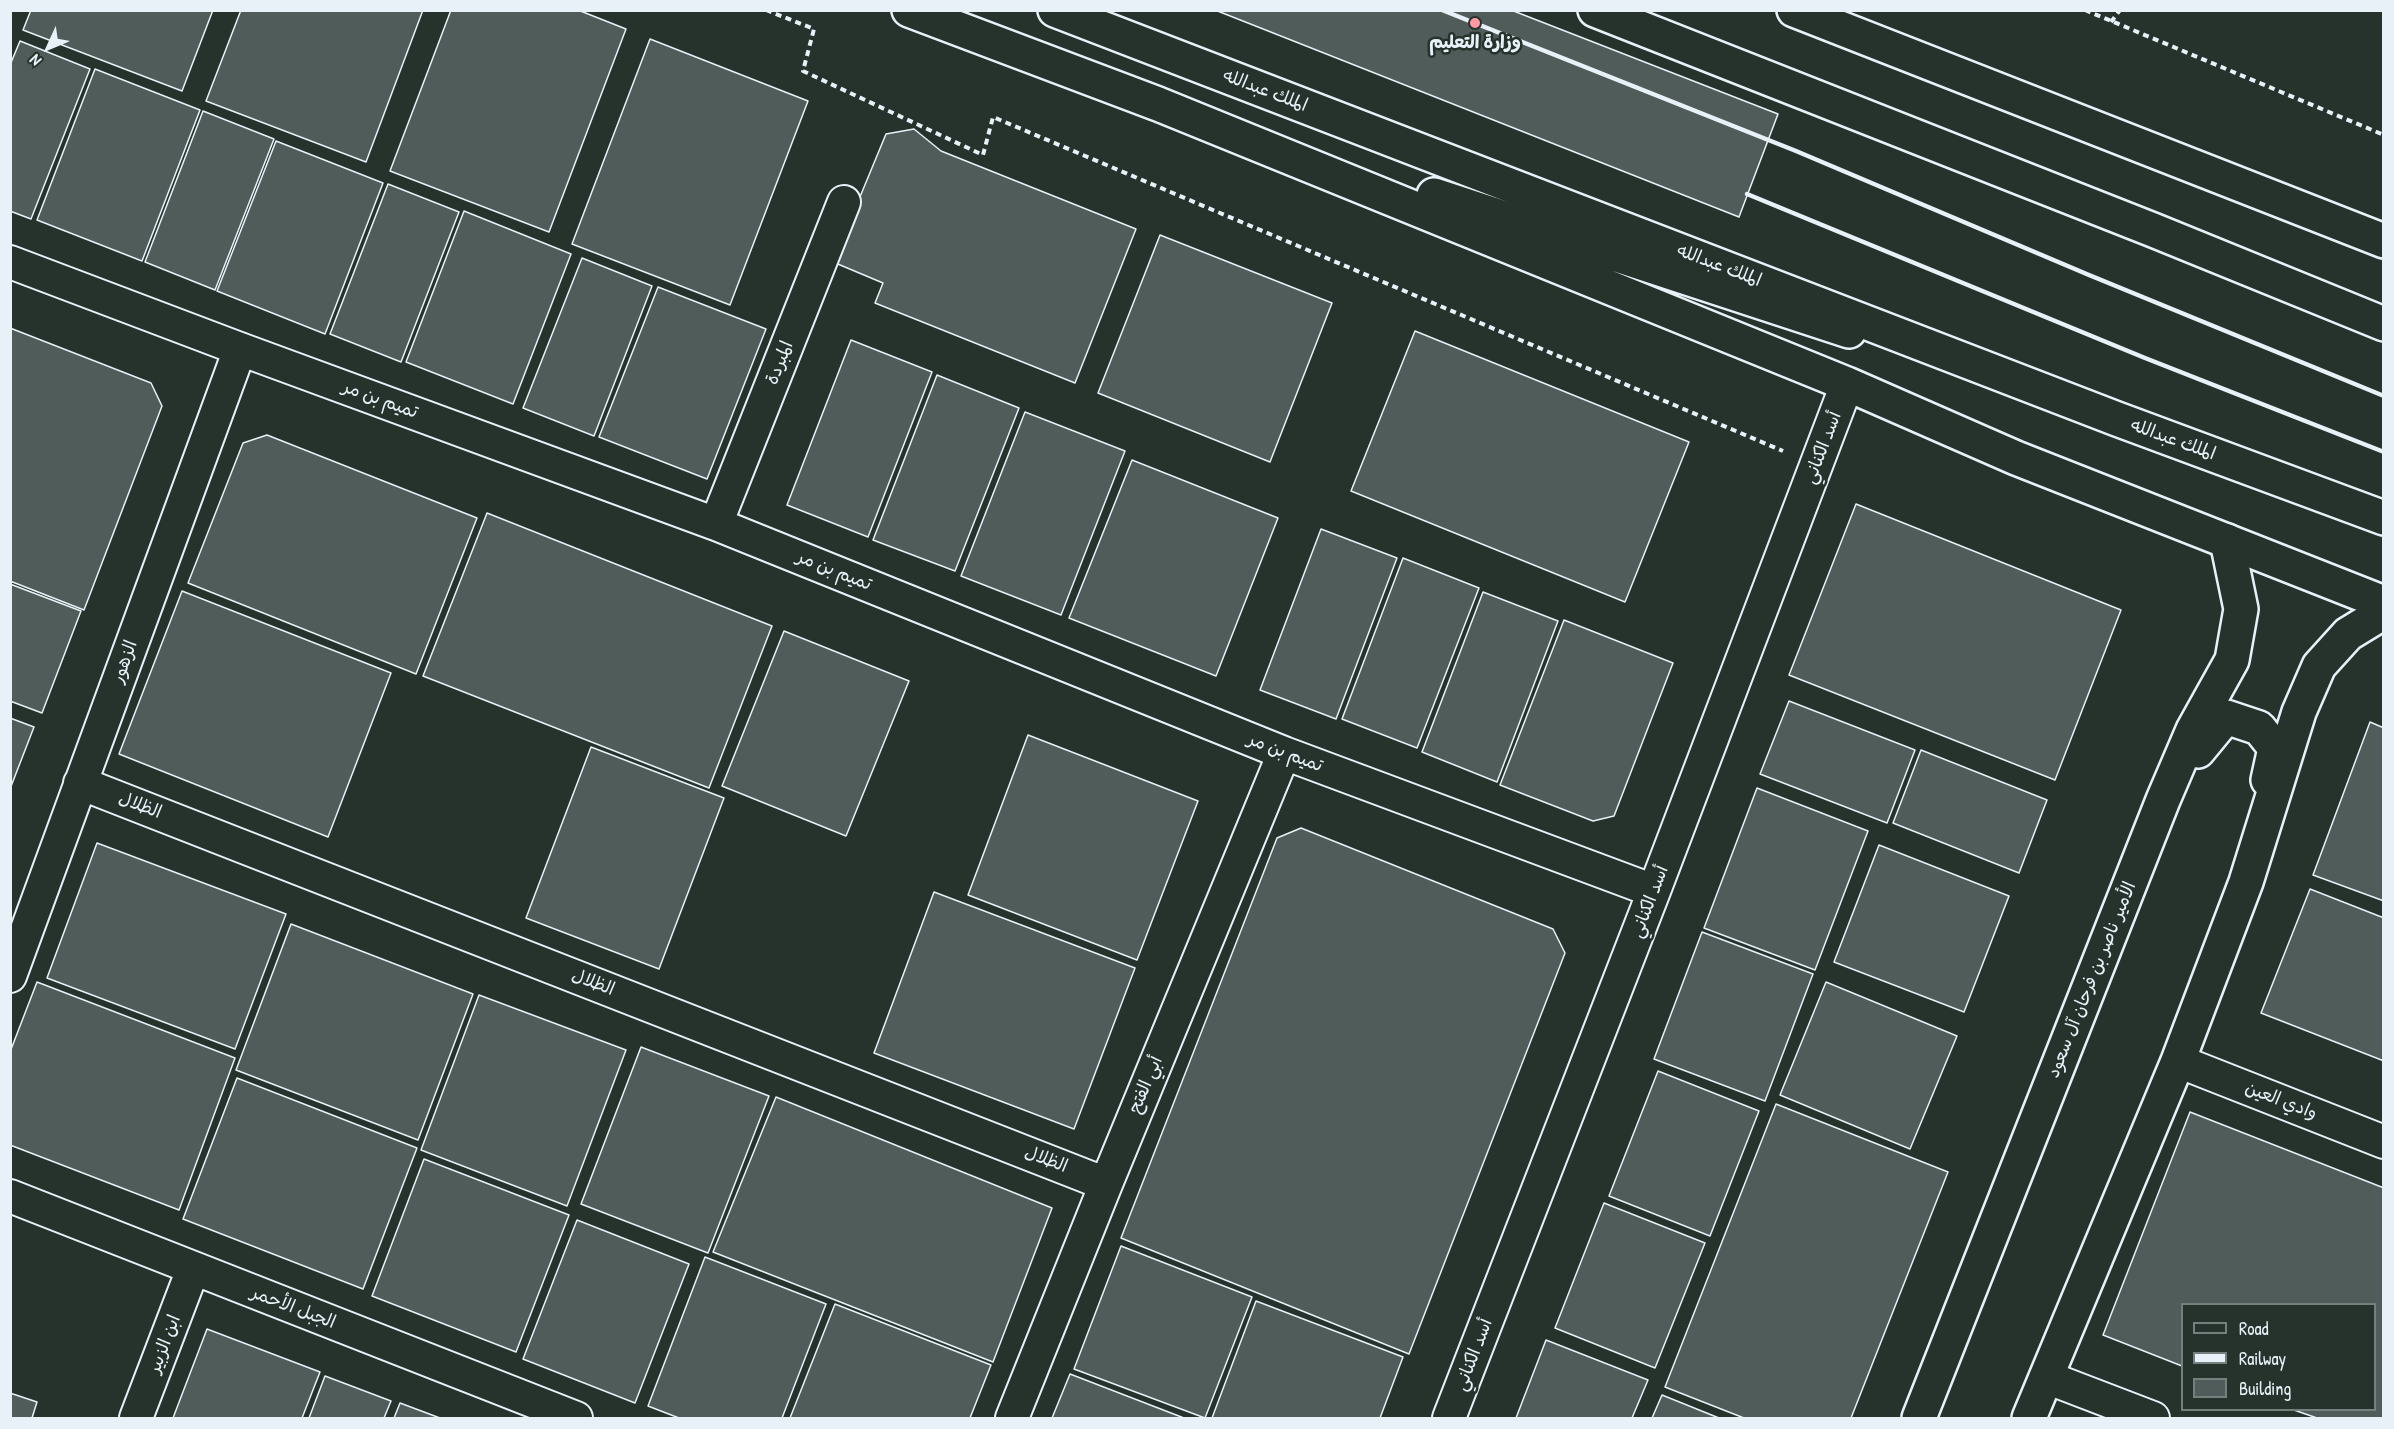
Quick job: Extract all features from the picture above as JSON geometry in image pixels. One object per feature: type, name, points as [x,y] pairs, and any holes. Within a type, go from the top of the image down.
[{"type":"main road","points":[[909,10],[1158,104],[1847,384],[2016,458],[2384,603]]},
{"type":"main road","name":"الملك عبدالله","points":[[1055,10],[2117,419],[2384,518]]},
{"type":"main road","points":[[1595,10],[2384,324]]},
{"type":"main road","points":[[1794,10],[2384,241]]},
{"type":"main road","points":[[1158,104],[2117,419]]},
{"type":"main road","name":"الأمير ناصر بن فرحان آل سعود","points":[[1919,1419],[2163,800],[2193,729],[2232,660],[2241,609],[2227,541]]},
{"type":"main road","points":[[2029,1419],[2178,1061],[2246,882],[2299,712],[2319,666],[2349,634],[2384,612]]},
{"type":"main road","points":[[2163,800],[2187,764],[2226,717],[2259,728],[2275,748],[2246,882]]},
{"type":"street","name":"المبردة","points":[[716,524],[844,202]]},
{"type":"street","name":"تميم بن مر","points":[[10,262],[716,524],[1284,753],[1654,891]]},
{"type":"street","name":"الزهور","points":[[10,976],[240,349]]},
{"type":"street","name":"أسد الكناني","points":[[1449,1419],[1654,891],[1847,384]]},
{"type":"street","name":"أبي الفتح","points":[[1012,1419],[1106,1184],[1284,753]]},
{"type":"street","name":"الظلال","points":[[80,783],[1106,1184]]},
{"type":"street","name":"وادي العين","points":[[2178,1061],[2384,1142]]},
{"type":"street","name":"الجبل الأحمر","points":[[10,1196],[576,1419]]},
{"type":"street","name":"ابن الزبير","points":[[136,1419],[194,1269]]},
{"type":"street","points":[[2046,1377],[2153,1419]]},
{"type":"path","points":[[766,10],[814,28],[803,71],[983,155],[993,117],[1817,465]]},
{"type":"path","points":[[2085,10],[2384,135]]},
{"type":"path","points":[[2111,22],[2120,10]]},
{"type":"building","points":[[31,10],[213,10],[182,91],[23,30]]},
{"type":"building","points":[[241,10],[423,10],[366,162],[206,101]]},
{"type":"building","points":[[451,10],[578,10],[626,29],[549,232],[390,171]]},
{"type":"building","points":[[1215,10],[1511,10],[1778,114],[1739,217]]},
{"type":"building","points":[[650,39],[808,101],[730,305],[572,244]]},
{"type":"building","points":[[20,41],[90,69],[31,219],[10,211],[10,65]]},
{"type":"building","points":[[95,69],[200,110],[142,261],[37,220]]},
{"type":"building","points":[[203,111],[274,139],[215,290],[145,262]]},
{"type":"building","points":[[914,129],[941,151],[1136,229],[1075,383],[875,303],[883,283],[833,262],[886,134]]},
{"type":"building","points":[[276,141],[383,183],[325,334],[217,291]]},
{"type":"building","points":[[388,184],[459,212],[401,362],[330,334]]},
{"type":"building","points":[[464,211],[571,254],[513,404],[406,362]]},
{"type":"building","points":[[1160,235],[1332,303],[1270,462],[1098,393]]},
{"type":"building","points":[[582,258],[652,286],[594,436],[523,408]]},
{"type":"building","points":[[658,287],[766,329],[707,479],[599,437]]},
{"type":"building","points":[[10,328],[151,383],[162,406],[84,610],[10,581]]},
{"type":"building","points":[[1415,331],[1689,442],[1625,602],[1351,491]]},
{"type":"building","points":[[851,340],[932,372],[868,537],[787,505]]},
{"type":"building","points":[[937,375],[1019,408],[955,571],[873,540]]},
{"type":"building","points":[[1025,412],[1125,451],[1061,615],[961,576]]},
{"type":"building","points":[[267,435],[477,518],[416,674],[188,583],[243,443]]},
{"type":"building","points":[[1132,460],[1278,518],[1216,676],[1069,618]]},
{"type":"building","points":[[1856,504],[2121,610],[2055,780],[1789,675]]},
{"type":"building","points":[[487,513],[772,626],[709,788],[423,676]]},
{"type":"building","points":[[1321,529],[1397,558],[1336,719],[1260,690]]},
{"type":"building","points":[[1403,558],[1479,588],[1417,748],[1342,719]]},
{"type":"building","points":[[10,584],[81,611],[42,713],[10,701]]},
{"type":"building","points":[[182,591],[391,673],[328,837],[119,754]]},
{"type":"building","points":[[1483,592],[1558,621],[1497,782],[1422,752]]},
{"type":"building","points":[[1564,620],[1673,663],[1614,816],[1593,821],[1500,785]]},
{"type":"building","points":[[784,631],[909,681],[846,836],[722,786]]},
{"type":"building","points":[[1789,701],[1915,750],[1887,823],[1760,774]]},
{"type":"building","points":[[10,718],[34,727],[10,789]]},
{"type":"building","points":[[2370,722],[2384,728],[2384,901],[2313,875]]},
{"type":"building","points":[[1028,735],[1198,801],[1137,960],[968,895]]},
{"type":"building","points":[[591,747],[724,798],[659,969],[526,918]]},
{"type":"building","points":[[1921,750],[2047,800],[2019,873],[1893,823]]},
{"type":"building","points":[[1757,788],[1868,831],[1815,970],[1704,928]]},
{"type":"building","points":[[1301,828],[1553,929],[1565,953],[1409,1354],[1121,1238],[1277,838]]},
{"type":"building","points":[[97,843],[286,914],[235,1049],[47,978]]},
{"type":"building","points":[[1879,845],[2009,896],[1964,1012],[1834,962]]},
{"type":"building","points":[[2310,889],[2384,918],[2384,1061],[2261,1013]]},
{"type":"building","points":[[934,892],[1135,968],[1074,1129],[874,1053]]},
{"type":"building","points":[[291,924],[473,994],[418,1140],[236,1070]]},
{"type":"building","points":[[1702,932],[1813,974],[1765,1101],[1654,1059]]},
{"type":"building","points":[[37,982],[235,1058],[179,1210],[10,1145],[10,1052]]},
{"type":"building","points":[[1826,982],[1957,1036],[1910,1149],[1780,1095]]},
{"type":"building","points":[[479,995],[626,1050],[567,1206],[421,1150]]},
{"type":"building","points":[[641,1047],[769,1096],[708,1253],[581,1204]]},
{"type":"building","points":[[1658,1071],[1759,1111],[1710,1236],[1609,1196]]},
{"type":"building","points":[[237,1078],[417,1148],[363,1289],[183,1219]]},
{"type":"building","points":[[776,1097],[1052,1208],[993,1362],[713,1252]]},
{"type":"building","points":[[1776,1104],[1948,1172],[1851,1418],[1744,1418],[1665,1387]]},
{"type":"building","points":[[2190,1112],[2384,1188],[2384,1418],[2317,1418],[2297,1411],[2376,1411],[2376,1303],[2181,1303],[2181,1366],[2103,1335]]},
{"type":"building","points":[[424,1159],[569,1215],[516,1352],[372,1296]]},
{"type":"building","points":[[1604,1203],[1705,1243],[1655,1368],[1555,1328]]},
{"type":"building","points":[[577,1220],[689,1264],[635,1403],[523,1359]]},
{"type":"building","points":[[1121,1246],[1252,1297],[1205,1418],[1074,1369]]},
{"type":"building","points":[[705,1257],[826,1304],[782,1418],[679,1418],[648,1406]]},
{"type":"building","points":[[1256,1301],[1403,1357],[1380,1418],[1212,1418]]},
{"type":"building","points":[[835,1304],[991,1365],[970,1418],[790,1418]]},
{"type":"building","points":[[207,1329],[320,1372],[302,1418],[173,1418]]},
{"type":"building","points":[[1546,1340],[1648,1380],[1632,1418],[1516,1418]]},
{"type":"building","points":[[1070,1374],[1184,1418],[1052,1418]]},
{"type":"building","points":[[325,1376],[391,1401],[384,1418],[309,1418]]},
{"type":"building","points":[[10,1393],[37,1402],[32,1418],[10,1418]]},
{"type":"building","points":[[1662,1395],[1719,1418],[1652,1418]]},
{"type":"building","points":[[400,1403],[440,1418],[394,1418]]},
{"type":"railway","points":[[1442,10],[1796,151],[2384,396]]},
{"type":"railway","points":[[1747,194],[2145,358],[2384,452]]},
{"type":"place","name":"وزارة التعليم","points":[[1475,23]]}]
